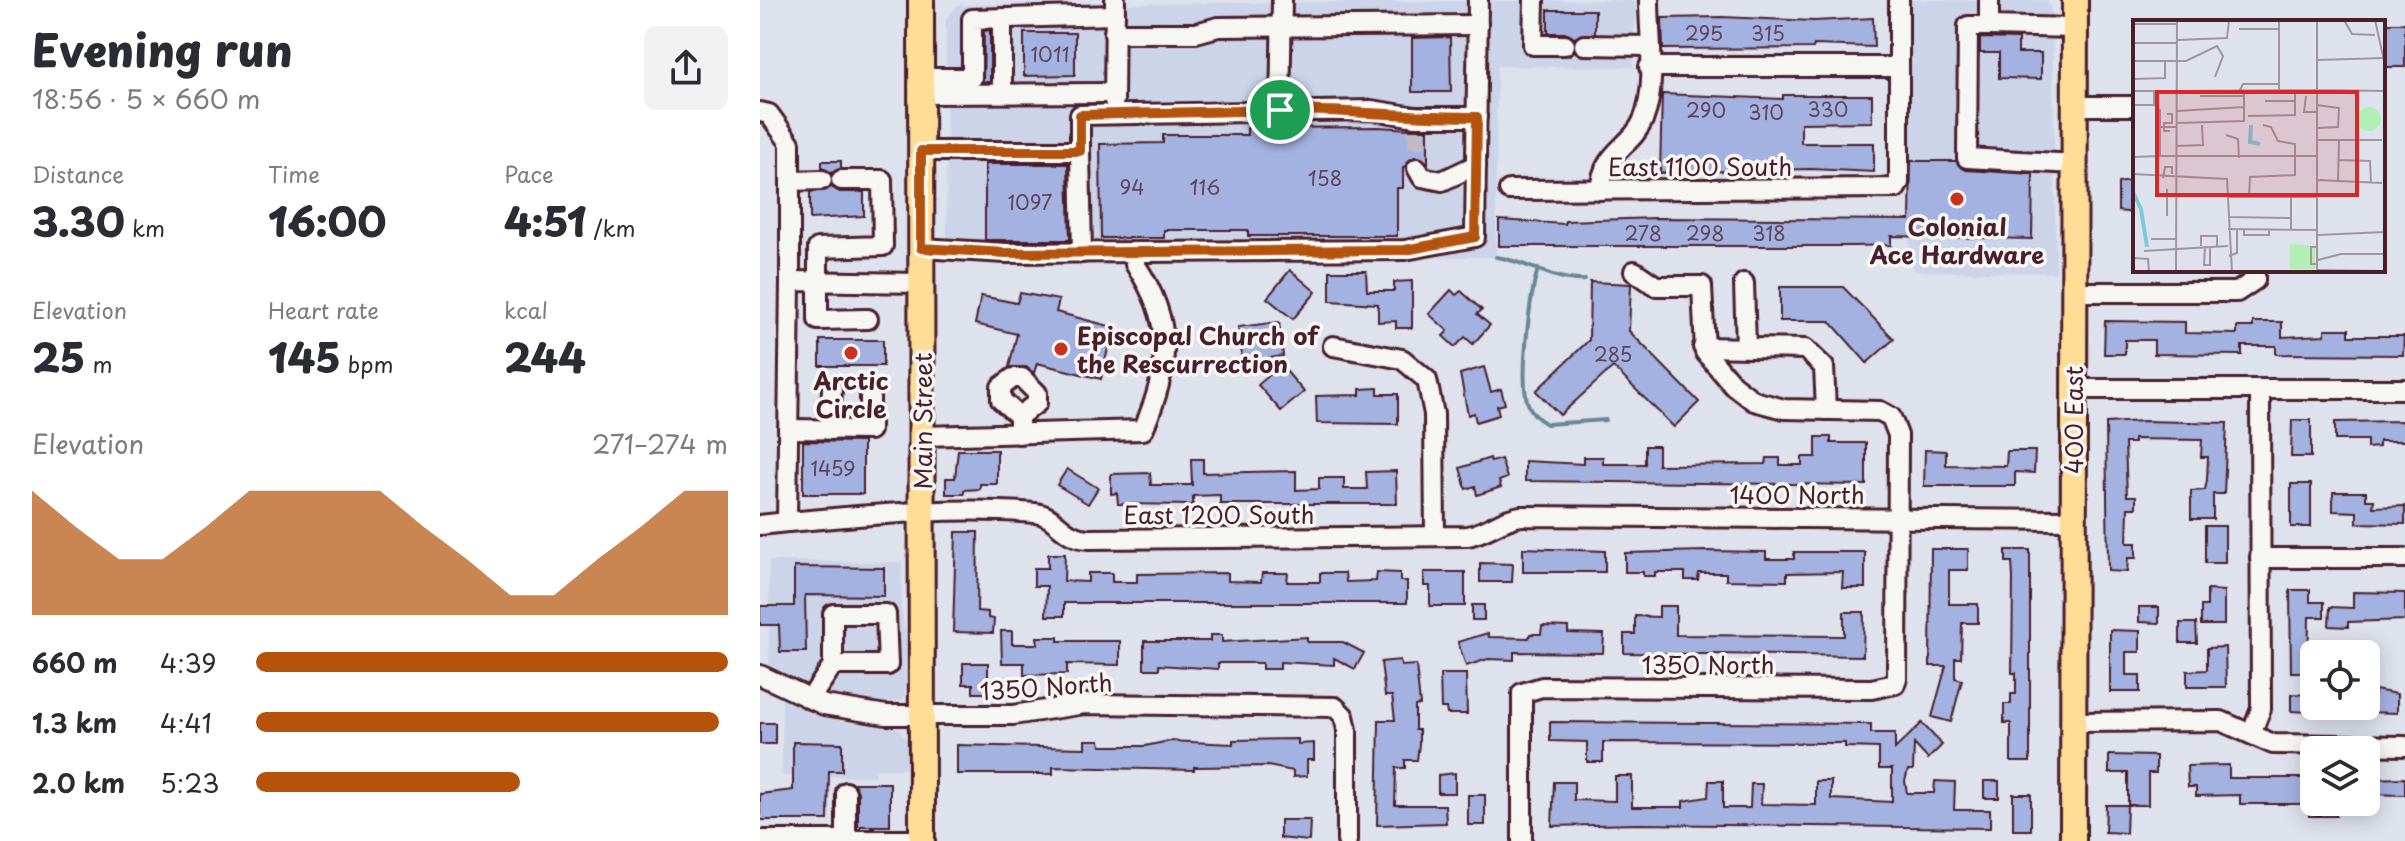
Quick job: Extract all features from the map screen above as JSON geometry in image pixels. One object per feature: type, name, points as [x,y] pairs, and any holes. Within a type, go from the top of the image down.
[{"type":"main road","name":"Main Street","points":[[921,0],[922,840]]},
{"type":"main road","name":"400 East","points":[[2073,841],[2075,0]]},
{"type":"street","points":[[1280,110],[1282,0]]},
{"type":"street","points":[[921,248],[1082,253],[1405,250],[1475,237],[1478,0]]},
{"type":"street","points":[[1534,0],[1533,45],[1565,45]]},
{"type":"street","points":[[1600,190],[1602,174],[1610,157],[1633,135],[1644,118],[1649,67],[1649,0]]},
{"type":"street","points":[[1649,67],[1899,67],[1899,0]]},
{"type":"street","points":[[1989,0],[1989,26]]},
{"type":"street","points":[[921,86],[972,78],[972,19],[1002,18],[1026,9],[1076,8],[1196,33],[1218,27],[1478,25]]},
{"type":"street","points":[[1113,115],[1115,16]]},
{"type":"street","points":[[1002,18],[1002,93]]},
{"type":"street","points":[[2075,28],[1968,26],[1967,158],[2075,164]]},
{"type":"street","points":[[1584,45],[1649,46]]},
{"type":"street","name":"East 1100 South","points":[[1509,190],[1890,190],[1899,183],[1899,67]]},
{"type":"street","points":[[921,86],[1002,93],[1114,93]]},
{"type":"street","points":[[2074,106],[2133,106]]},
{"type":"street","points":[[1082,253],[1080,115],[1371,110],[1416,123],[1477,117]]},
{"type":"street","points":[[760,112],[769,114],[790,143],[787,522]]},
{"type":"street","points":[[921,151],[1080,151]]},
{"type":"street","points":[[1417,168],[1422,177],[1442,181],[1476,165]]},
{"type":"street","points":[[790,181],[822,180]]},
{"type":"street","points":[[841,180],[882,180],[883,246],[818,248],[818,320],[868,319]]},
{"type":"street","points":[[922,436],[1019,425],[1143,430],[1159,393],[1165,351],[1162,316],[1150,287],[1135,264]]},
{"type":"street","points":[[1634,271],[1656,286],[1702,286],[1703,347],[1733,385],[1754,401],[1784,409],[1873,410],[1891,417],[1898,435],[1898,519]]},
{"type":"street","points":[[2072,292],[2237,292],[2255,280],[2255,272]]},
{"type":"street","points":[[790,281],[921,283]]},
{"type":"street","points":[[1744,283],[1746,347]]},
{"type":"street","points":[[1333,346],[1402,359],[1427,380],[1434,414],[1435,536]]},
{"type":"street","points":[[1703,347],[1799,348],[1810,352],[1824,367],[1826,410]]},
{"type":"street","points":[[830,430],[832,389]]},
{"type":"street","points":[[2072,389],[2405,389]]},
{"type":"street","points":[[2251,734],[2261,709],[2260,389]]},
{"type":"street","points":[[788,429],[870,430],[870,390]]},
{"type":"street","name":"East 1200 South","points":[[760,525],[922,513],[1039,513],[1063,532],[1079,539],[1435,536],[1475,535],[1499,521],[1521,516]]},
{"type":"street","name":"1400 North","points":[[1521,516],[2073,520]]},
{"type":"street","name":"1350 North","points":[[1522,841],[1522,693],[1542,687],[1872,689],[1895,684],[1899,664],[1898,519]]},
{"type":"street","points":[[2260,558],[2405,558]]},
{"type":"street","points":[[810,699],[833,665]]},
{"type":"street","name":"1350 North","points":[[760,675],[810,699],[854,713],[922,716],[1022,714],[1085,704],[1320,705],[1341,710],[1347,730],[1347,841]]},
{"type":"street","points":[[2073,722],[2221,721],[2285,745],[2405,746]]},
{"type":"street","points":[[846,792],[846,840]]},
{"type":"street","points":[[760,840],[922,840]]},
{"type":"shaded area","points":[[1636,0],[1633,67],[1497,66],[1496,257],[947,261],[946,18],[958,5]]},
{"type":"shaded area","points":[[1911,0],[2047,0],[2052,13],[2056,273],[1914,271],[1909,258]]},
{"type":"shaded area","points":[[769,561],[902,562],[901,606],[906,639],[905,694],[902,700],[883,705],[850,702],[769,668]]},
{"type":"shaded area","points":[[782,698],[840,721],[898,728],[906,739],[906,769],[876,769],[875,776],[782,776]]},
{"type":"building","points":[[1548,10],[1595,10],[1595,33],[1574,38],[1566,33],[1548,33]]},
{"type":"building","points":[[1662,18],[1814,21],[1873,18],[1874,47],[1814,45],[1813,48],[1663,49]]},
{"type":"building","points":[[2385,23],[2405,23],[2405,67],[2385,67]]},
{"type":"building","points":[[990,30],[990,82],[983,82],[984,31]]},
{"type":"building","points":[[1024,33],[1075,33],[1075,75],[1024,76]]},
{"type":"building","points":[[1450,37],[1451,92],[1412,92],[1412,38]]},
{"type":"building","points":[[1980,38],[2018,39],[2018,53],[2041,53],[2041,79],[1999,78],[1999,53],[1980,53]]},
{"type":"building","points":[[1662,94],[1783,99],[1783,95],[1872,95],[1872,122],[1801,123],[1801,143],[1874,143],[1874,172],[1811,169],[1660,173]]},
{"type":"building","points":[[1378,127],[1428,130],[1428,163],[1416,156],[1403,168],[1403,188],[1397,188],[1397,236],[1248,236],[1248,230],[1164,230],[1164,238],[1101,238],[1100,144],[1163,143],[1163,135],[1247,135],[1247,128]]},
{"type":"building","points":[[822,161],[841,161],[841,168],[832,173],[822,168]]},
{"type":"building","points":[[1911,161],[1956,161],[1966,170],[2033,174],[2032,239],[1891,236],[1891,245],[1855,246],[1499,246],[1499,220],[1565,224],[1565,221],[1656,218],[1910,220]]},
{"type":"building","points":[[985,164],[1068,164],[1070,240],[985,240]]},
{"type":"building","points":[[2133,180],[2133,213],[2118,211],[2118,183]]},
{"type":"building","points":[[831,187],[840,192],[864,192],[864,216],[810,219],[810,192]]},
{"type":"building","points":[[1290,270],[1316,292],[1293,319],[1267,298]]},
{"type":"building","points":[[1330,271],[1366,271],[1367,291],[1394,291],[1394,282],[1412,281],[1412,328],[1396,328],[1396,321],[1378,322],[1378,304],[1330,301]]},
{"type":"building","points":[[1590,282],[1631,284],[1629,331],[1699,402],[1674,427],[1613,367],[1560,415],[1536,391],[1589,340]]},
{"type":"building","points":[[1780,287],[1843,287],[1894,339],[1867,363],[1830,321],[1780,321]]},
{"type":"building","points":[[1451,290],[1456,295],[1461,291],[1482,310],[1477,314],[1490,325],[1473,344],[1465,337],[1455,347],[1443,336],[1448,331],[1429,314]]},
{"type":"building","name":"Episcopal Church of the Rescurrection","points":[[1020,293],[1059,300],[1056,312],[1113,327],[1101,379],[1037,363],[1034,373],[1026,367],[1009,367],[1017,334],[975,324],[981,296],[1017,303]]},
{"type":"building","points":[[2105,321],[2185,322],[2185,333],[2237,334],[2237,327],[2253,327],[2253,322],[2282,322],[2282,337],[2325,335],[2325,329],[2349,329],[2349,336],[2404,336],[2403,355],[2276,354],[2276,346],[2242,346],[2242,355],[2154,354],[2154,340],[2125,340],[2125,354],[2104,354]]},
{"type":"building","points":[[1279,322],[1283,356],[1243,362],[1238,327]]},
{"type":"building","name":"Arctic Circle","points":[[820,340],[883,340],[883,366],[820,366]]},
{"type":"building","points":[[1281,365],[1304,392],[1281,411],[1258,385]]},
{"type":"building","points":[[1484,367],[1491,392],[1501,389],[1505,404],[1497,406],[1499,415],[1476,422],[1474,413],[1468,415],[1460,374]]},
{"type":"building","points":[[1378,388],[1378,394],[1398,394],[1398,424],[1317,423],[1316,396],[1360,395],[1360,389]]},
{"type":"building","points":[[2292,420],[2311,420],[2311,457],[2291,457]]},
{"type":"building","points":[[2405,421],[2405,441],[2379,441],[2379,447],[2367,448],[2367,440],[2335,440],[2335,422]]},
{"type":"building","points":[[2106,423],[2227,423],[2224,494],[2213,494],[2213,519],[2191,519],[2191,491],[2205,490],[2207,480],[2208,457],[2201,457],[2202,440],[2134,439],[2134,443],[2125,443],[2127,496],[2136,496],[2136,508],[2128,508],[2127,543],[2136,543],[2136,558],[2128,558],[2127,572],[2108,571]]},
{"type":"building","points":[[1816,437],[1831,437],[1831,443],[1866,443],[1866,485],[1525,481],[1525,461],[1583,464],[1583,457],[1603,457],[1603,464],[1645,464],[1645,446],[1658,446],[1658,465],[1766,464],[1767,458],[1780,458],[1780,465],[1802,465],[1802,457],[1816,457]]},
{"type":"building","points":[[803,441],[863,442],[863,494],[803,494]]},
{"type":"building","points":[[958,450],[997,450],[997,484],[980,484],[980,489],[964,490],[964,494],[946,494],[946,478],[955,478]]},
{"type":"building","points":[[1925,450],[1946,451],[1946,465],[2006,466],[2007,451],[2035,451],[2034,473],[2015,472],[2015,486],[1924,486]]},
{"type":"building","points":[[1490,458],[1491,462],[1501,459],[1507,478],[1499,481],[1501,487],[1477,495],[1475,486],[1466,489],[1460,468]]},
{"type":"building","points":[[1191,459],[1203,459],[1203,473],[1296,471],[1296,490],[1319,489],[1319,478],[1344,478],[1344,489],[1367,489],[1366,472],[1396,471],[1397,504],[1220,504],[1220,495],[1193,496],[1193,505],[1118,504],[1117,493],[1111,494],[1111,474],[1150,473],[1151,485],[1192,485]]},
{"type":"building","points":[[1067,469],[1098,488],[1088,504],[1057,485]]},
{"type":"building","points":[[2291,484],[2311,484],[2311,527],[2291,527]]},
{"type":"building","points":[[2333,492],[2366,492],[2366,500],[2374,500],[2373,507],[2405,506],[2405,524],[2357,523],[2357,512],[2333,511]]},
{"type":"building","points":[[2205,526],[2225,526],[2225,563],[2205,563]]},
{"type":"building","points":[[956,532],[978,532],[977,611],[988,612],[988,618],[994,619],[993,633],[953,632]]},
{"type":"building","points":[[1523,548],[1605,551],[1605,572],[1523,572]]},
{"type":"building","points":[[1931,549],[1968,549],[1968,570],[1949,570],[1949,604],[1978,604],[1978,623],[1962,623],[1961,658],[1955,658],[1955,678],[1962,680],[1951,722],[1932,717],[1946,666],[1930,666]]},
{"type":"building","points":[[2006,550],[2030,550],[2030,762],[2011,762],[2011,723],[2004,723],[2004,704],[2011,704],[2011,694],[2016,694],[2016,673],[2012,673],[2012,562],[2006,562]]},
{"type":"building","points":[[1766,552],[1766,559],[1794,559],[1794,552],[1865,552],[1865,588],[1842,588],[1843,572],[1787,573],[1787,581],[1726,580],[1726,573],[1699,573],[1698,580],[1685,580],[1685,572],[1655,572],[1655,576],[1643,576],[1643,572],[1625,572],[1625,553]]},
{"type":"building","points":[[1048,554],[1065,554],[1064,581],[1088,582],[1088,573],[1112,573],[1112,582],[1137,582],[1137,574],[1228,573],[1228,581],[1261,582],[1262,573],[1288,573],[1287,582],[1320,582],[1320,573],[1345,573],[1346,582],[1376,581],[1377,572],[1400,573],[1400,581],[1407,581],[1407,603],[1064,603],[1064,616],[1046,616],[1047,586],[1034,586],[1034,568],[1048,568]]},
{"type":"building","points":[[1480,563],[1513,564],[1512,582],[1480,582]]},
{"type":"building","points":[[794,567],[884,568],[884,596],[805,595],[806,652],[780,652],[779,625],[760,625],[760,606],[794,606]]},
{"type":"building","points":[[1424,572],[1465,572],[1465,606],[1430,606],[1430,586],[1424,586]]},
{"type":"building","points":[[2207,590],[2224,591],[2224,625],[2201,625],[2201,606],[2207,606]]},
{"type":"building","points":[[2290,590],[2310,590],[2310,602],[2324,602],[2324,617],[2309,617],[2309,640],[2300,640],[2300,672],[2291,672]]},
{"type":"building","points":[[2353,592],[2405,593],[2405,620],[2348,622],[2348,627],[2329,626],[2330,607],[2353,608]]},
{"type":"building","points":[[1472,605],[1484,605],[1484,620],[1472,620]]},
{"type":"building","points":[[1659,606],[1676,606],[1676,635],[1844,636],[1844,612],[1864,612],[1863,656],[1624,653],[1624,634],[1635,634],[1635,616],[1659,617]]},
{"type":"building","points":[[2139,607],[2159,607],[2159,623],[2139,622]]},
{"type":"building","points":[[2180,623],[2196,623],[2197,643],[2180,643]]},
{"type":"building","points":[[1542,626],[1568,627],[1568,633],[1604,634],[1603,653],[1514,652],[1514,660],[1488,659],[1466,666],[1458,642],[1488,633],[1489,637],[1529,638],[1530,634],[1541,634]]},
{"type":"building","points":[[2110,630],[2140,631],[2140,652],[2126,652],[2126,675],[2140,675],[2140,692],[2110,692]]},
{"type":"building","points":[[1001,631],[1012,631],[1012,644],[1038,644],[1037,637],[1058,637],[1058,641],[1120,641],[1120,665],[1067,664],[1067,674],[1024,675],[1024,663],[1002,663]]},
{"type":"building","points":[[1210,635],[1222,635],[1222,642],[1307,637],[1307,642],[1343,642],[1364,653],[1355,669],[1334,658],[1334,665],[1280,662],[1280,669],[1262,669],[1262,663],[1218,663],[1218,669],[1159,665],[1159,669],[1144,669],[1144,641],[1210,641]]},
{"type":"building","points":[[2225,647],[2226,687],[2187,687],[2187,671],[2207,670],[2207,648]]},
{"type":"building","points":[[1400,660],[1401,666],[1416,665],[1420,705],[1415,706],[1415,730],[1419,730],[1419,744],[1417,760],[1405,760],[1405,768],[1396,768],[1395,805],[1445,805],[1446,823],[1377,825],[1379,720],[1395,720],[1392,696],[1385,696],[1381,662]]},
{"type":"building","points":[[963,663],[988,663],[988,693],[973,693],[973,684],[963,684]]},
{"type":"building","points":[[1440,674],[1466,674],[1467,714],[1447,714],[1446,708],[1441,708]]},
{"type":"building","points":[[2380,691],[2397,694],[2397,713],[2380,712]]},
{"type":"building","points":[[2291,694],[2300,695],[2300,712],[2291,711]]},
{"type":"building","points":[[1550,722],[1871,724],[1871,733],[1895,733],[1895,749],[1922,723],[1942,745],[1928,759],[1914,744],[1913,770],[1908,770],[1905,781],[1907,793],[1934,793],[1935,781],[1955,782],[1954,810],[1990,810],[1990,828],[1552,826],[1554,782],[1574,782],[1574,800],[1615,801],[1615,776],[1632,776],[1632,807],[1683,807],[1683,801],[1708,797],[1709,781],[1723,781],[1723,808],[1750,808],[1751,784],[1762,784],[1761,804],[1816,805],[1816,781],[1831,781],[1831,799],[1892,802],[1892,769],[1879,769],[1879,748],[1845,747],[1845,743],[1603,742],[1603,762],[1587,762],[1587,742],[1550,741]]},
{"type":"building","points":[[760,723],[775,723],[775,744],[760,744]]},
{"type":"building","points":[[1298,739],[1298,744],[1314,743],[1314,760],[1307,760],[1307,776],[1293,777],[1293,771],[1268,766],[1194,767],[1194,770],[1053,767],[1053,774],[957,774],[957,745],[1085,748],[1085,740],[1100,740],[1101,746],[1145,746],[1169,741],[1233,744],[1233,740]]},
{"type":"building","points":[[793,742],[842,743],[842,771],[829,771],[828,820],[760,820],[760,794],[793,790]]},
{"type":"building","points":[[2109,755],[2156,756],[2156,773],[2148,773],[2148,805],[2128,805],[2128,773],[2109,773]]},
{"type":"building","points":[[2229,765],[2229,778],[2300,778],[2300,804],[2240,804],[2240,795],[2196,796],[2196,787],[2188,787],[2187,766]]},
{"type":"building","points":[[1455,773],[1455,793],[1438,793],[1438,775]]},
{"type":"building","points":[[2405,778],[2405,795],[2380,794],[2380,779]]},
{"type":"building","points":[[1984,781],[1999,781],[1999,798],[1984,798]]},
{"type":"building","points":[[853,783],[890,783],[890,826],[858,826],[858,792]]},
{"type":"building","points":[[2013,794],[2031,794],[2031,830],[2013,830]]},
{"type":"building","points":[[1468,795],[1485,795],[1485,825],[1468,825]]},
{"type":"building","points":[[2106,805],[2127,805],[2126,833],[2105,832]]},
{"type":"building","points":[[1280,820],[1310,820],[1309,841],[1280,838]]},
{"type":"waterway","points":[[1496,257],[1562,278],[1585,280]]},
{"type":"waterway","points":[[1538,269],[1525,354],[1528,405],[1547,424],[1606,420]]},
{"type":"tunnel","points":[[1417,130],[1417,168]]},
{"type":"place","name":"Colonial Ace Hardware","points":[[1957,199]]},
{"type":"place","name":"Episcopal Church of the Rescurrection","points":[[1061,349]]},
{"type":"place","name":"Arctic Circle","points":[[851,353]]},
{"type":"route","points":[[1280,110],[1371,110],[1416,117],[1477,117],[1475,237],[1405,250],[1006,253],[921,248],[921,151],[1080,151],[1080,115],[1280,110]]}]
